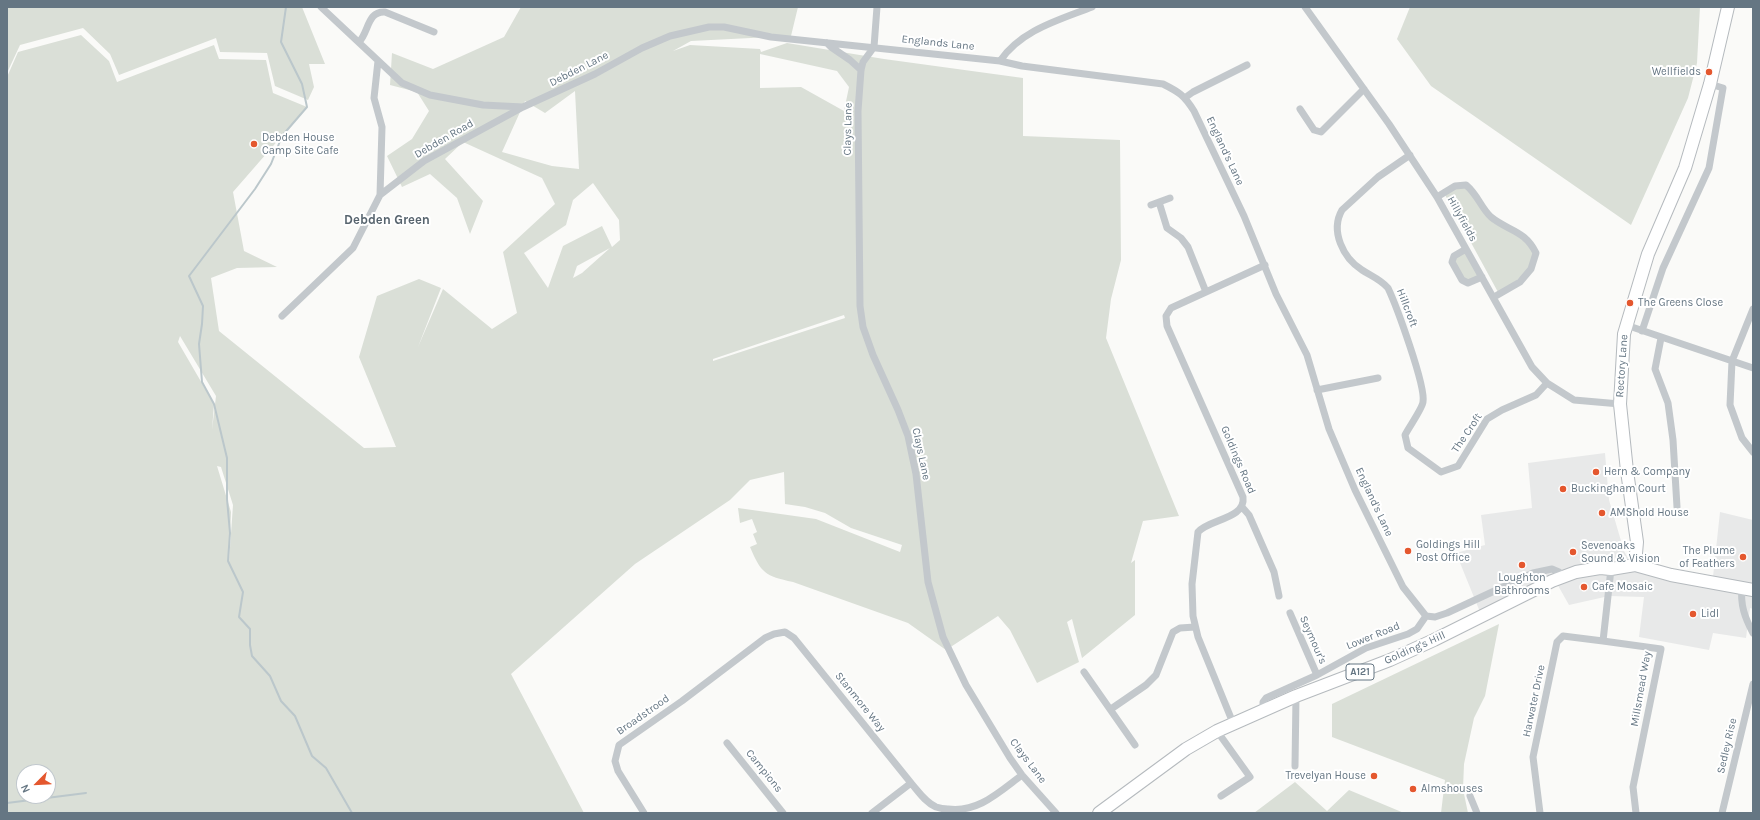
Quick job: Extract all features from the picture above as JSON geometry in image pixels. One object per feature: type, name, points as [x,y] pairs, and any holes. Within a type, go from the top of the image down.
[{"type":"main road","name":"Rectory Lane","points":[[1635,565],[1637,542],[1627,471],[1620,404],[1624,334],[1648,254],[1684,168],[1710,84],[1728,7]]},
{"type":"main road","name":"Golding's Hill","points":[[1099,813],[1186,749],[1233,723],[1296,696],[1390,660],[1561,577],[1588,569],[1611,569],[1635,565]]},
{"type":"main road","name":"A121","points":[[1635,565],[1681,577],[1748,589]]},
{"type":"street","name":"Debden Lane","points":[[321,7],[402,82],[430,94],[483,104],[523,107],[595,74],[642,48],[670,36],[709,27],[724,27],[771,37],[874,47]]},
{"type":"street","points":[[874,47],[877,7]]},
{"type":"street","points":[[1092,7],[1041,26],[1015,43],[1000,60],[1022,66],[1162,84],[1178,91],[1186,97],[1247,65]]},
{"type":"street","name":"Hillyfields","points":[[1305,7],[1410,155],[1437,197],[1532,367],[1547,383],[1574,400],[1620,404]]},
{"type":"street","points":[[359,42],[367,30],[371,18],[375,13],[380,11],[434,32]]},
{"type":"street","points":[[827,43],[830,47],[850,60],[861,70]]},
{"type":"street","name":"Englands Lane","points":[[874,47],[1000,60]]},
{"type":"street","name":"Clays Lane","points":[[874,47],[863,62],[861,70],[858,112],[860,306],[863,328],[908,436],[916,474],[928,582],[943,637],[966,685],[1010,758],[1022,775],[1056,813]]},
{"type":"street","name":"Debden Road","points":[[378,61],[374,98],[382,127],[380,196]]},
{"type":"street","name":"Rectory Lane","points":[[1642,331],[1663,268],[1709,168],[1723,88],[1710,84]]},
{"type":"street","points":[[1300,109],[1314,130],[1321,132],[1364,90]]},
{"type":"street","name":"England's Lane","points":[[1186,97],[1244,216],[1279,300],[1307,355],[1334,441],[1380,543],[1403,587],[1426,616]]},
{"type":"street","name":"Debden Road","points":[[282,316],[353,248],[380,196],[424,162],[523,107]]},
{"type":"street","name":"Hillcroft","points":[[1410,155],[1378,177],[1342,210],[1339,215],[1338,232],[1343,249],[1349,259],[1363,271],[1381,280],[1388,288],[1413,354],[1423,402]]},
{"type":"street","points":[[1437,197],[1455,186],[1466,185],[1475,192],[1490,216],[1531,242],[1536,252],[1532,269],[1520,282],[1494,297]]},
{"type":"street","points":[[1151,205],[1170,198]]},
{"type":"street","points":[[1159,202],[1167,228],[1188,247],[1206,292]]},
{"type":"street","points":[[1466,249],[1454,256],[1452,262],[1462,280],[1468,283],[1482,277]]},
{"type":"street","name":"Goldings Road","points":[[1233,723],[1195,627],[1193,616],[1192,584],[1198,532],[1206,526],[1234,514],[1242,507],[1244,502],[1166,321],[1168,312],[1171,308],[1265,265]]},
{"type":"street","points":[[1753,309],[1732,361],[1730,405],[1742,438],[1753,452]]},
{"type":"street","points":[[1626,325],[1753,368]]},
{"type":"street","points":[[1661,338],[1655,369],[1668,403],[1673,440],[1677,507]]},
{"type":"street","points":[[1317,390],[1378,378]]},
{"type":"street","name":"The Croft","points":[[1423,402],[1405,434],[1408,448],[1441,472],[1458,466],[1487,419],[1502,410],[1536,395],[1547,383]]},
{"type":"street","points":[[1242,507],[1249,515],[1274,572],[1279,596]]},
{"type":"street","points":[[1426,616],[1435,617],[1447,613],[1533,573],[1552,569],[1559,572],[1561,577]]},
{"type":"street","points":[[1604,641],[1611,569]]},
{"type":"street","points":[[1748,589],[1742,603],[1744,617],[1753,633]]},
{"type":"street","name":"Seymour's","points":[[1290,614],[1317,675]]},
{"type":"street","name":"Lower Road","points":[[1263,710],[1263,702],[1266,698],[1317,675],[1366,648],[1408,634],[1417,628],[1426,616]]},
{"type":"street","points":[[1111,709],[1146,685],[1156,675],[1173,632],[1180,628],[1195,627]]},
{"type":"street","name":"Stanmore Way","points":[[682,702],[765,638],[774,634],[785,632],[794,638],[911,783],[927,801],[936,807],[960,810],[970,808],[984,802],[1022,775]]},
{"type":"street","name":"Harwater Drive","points":[[1540,813],[1533,757],[1557,642],[1563,636],[1604,641]]},
{"type":"street","name":"Millsmead Way","points":[[1604,641],[1661,649],[1633,787],[1636,813]]},
{"type":"street","points":[[1084,672],[1135,745]]},
{"type":"street","name":"Sedley Rise","points":[[1722,813],[1753,684]]},
{"type":"street","points":[[1295,766],[1296,696]]},
{"type":"street","name":"Broadstrood","points":[[644,813],[618,771],[615,761],[619,745],[682,702]]},
{"type":"street","points":[[1217,731],[1250,777],[1221,796]]},
{"type":"street","name":"Campions","points":[[727,743],[783,813]]},
{"type":"street","points":[[872,813],[911,783]]},
{"type":"street","points":[[1470,796],[1477,813]]},
{"type":"shaded area","points":[[7,7],[302,7],[325,64],[309,64],[314,87],[308,100],[275,86],[267,53],[220,52],[216,38],[119,75],[110,54],[83,28],[20,45],[7,73]]},
{"type":"shaded area","points":[[521,7],[798,7],[791,36],[691,41],[673,51],[690,45],[760,49],[761,52],[787,43],[884,59],[1023,78],[1023,136],[1120,140],[1121,260],[1111,299],[1106,338],[1179,516],[1143,521],[1131,563],[1135,560],[1135,615],[1082,658],[1072,619],[1067,622],[1079,662],[1037,683],[1010,630],[998,616],[946,650],[908,623],[793,582],[776,578],[761,568],[757,563],[750,547],[757,544],[753,534],[757,532],[752,519],[740,523],[738,508],[816,519],[900,552],[902,545],[851,528],[825,513],[805,507],[785,504],[784,472],[750,480],[730,500],[635,564],[511,674],[584,813],[7,813],[7,77],[18,52],[81,35],[109,61],[117,82],[214,45],[219,59],[266,60],[273,93],[307,107],[233,192],[244,251],[277,267],[237,268],[211,278],[219,331],[364,448],[396,447],[359,357],[377,296],[419,279],[441,288],[418,347],[443,289],[492,329],[517,313],[503,252],[555,204],[542,178],[463,142],[445,159],[483,201],[470,234],[457,198],[430,174],[402,187],[387,156],[412,139],[429,111],[417,92],[390,85],[392,53],[433,69],[504,37]],"holes":[[[760,54],[837,71],[849,87],[844,111],[801,87],[760,88]],[[575,91],[579,169],[552,166],[502,152],[525,101],[545,113]],[[593,183],[619,220],[620,240],[612,247],[602,226],[563,246],[548,288],[524,253],[566,225],[573,200]],[[610,248],[582,273],[573,278],[577,266]],[[844,315],[845,318],[713,361],[713,359]],[[180,336],[216,396],[212,430],[214,404],[178,342]],[[217,466],[221,467],[233,505],[229,562],[231,512]]]},
{"type":"shaded area","points":[[1410,7],[1700,7],[1697,63],[1688,98],[1631,225],[1431,86],[1397,39]]},
{"type":"shaded area","points":[[1466,185],[1490,216],[1514,230],[1536,253],[1531,269],[1499,294],[1444,193]]},
{"type":"shaded area","points":[[1466,249],[1482,277],[1468,283],[1452,262]]},
{"type":"shaded area","points":[[1605,453],[1609,500],[1624,551],[1636,572],[1712,586],[1720,512],[1753,520],[1753,609],[1750,608],[1746,638],[1713,633],[1709,650],[1639,637],[1644,597],[1609,596],[1569,605],[1556,582],[1480,612],[1456,553],[1485,545],[1481,515],[1532,508],[1528,463]]},
{"type":"shaded area","points":[[1499,624],[1485,696],[1474,718],[1464,764],[1463,789],[1468,813],[1441,813],[1445,780],[1332,737],[1332,704]]},
{"type":"shaded area","points":[[1295,782],[1327,811],[1349,790],[1404,813],[1254,813]]},
{"type":"waterway","points":[[286,7],[281,42],[302,84],[307,107],[282,136],[271,164],[255,189],[189,276],[203,306],[199,344],[202,382],[214,404],[227,458],[227,499],[230,533],[228,561],[243,592],[239,617],[250,629],[252,656],[270,676],[281,701],[295,716],[312,756],[326,768],[352,813]]},
{"type":"waterway","points":[[7,803],[86,793]]},
{"type":"place","name":"Wellfields","points":[[1709,72]]},
{"type":"place","name":"Debden House Camp Site Cafe","points":[[254,144]]},
{"type":"place","name":"The Greens Close","points":[[1630,303]]},
{"type":"place","name":"Hern & Company","points":[[1596,472]]},
{"type":"place","name":"Buckingham Court","points":[[1563,489]]},
{"type":"place","name":"AMShold House","points":[[1602,513]]},
{"type":"place","name":"Goldings Hill Post Office","points":[[1408,551]]},
{"type":"place","name":"Sevenoaks Sound & Vision","points":[[1573,552]]},
{"type":"place","name":"The Plume of Feathers","points":[[1743,557]]},
{"type":"place","name":"Loughton Bathrooms","points":[[1522,565]]},
{"type":"place","name":"Cafe Mosaic","points":[[1584,587]]},
{"type":"place","name":"Lidl","points":[[1693,614]]},
{"type":"place","name":"Trevelyan House","points":[[1374,776]]},
{"type":"place","name":"Almshouses","points":[[1413,789]]},
{"type":"district","name":"Debden Green","points":[[387,220]]}]
